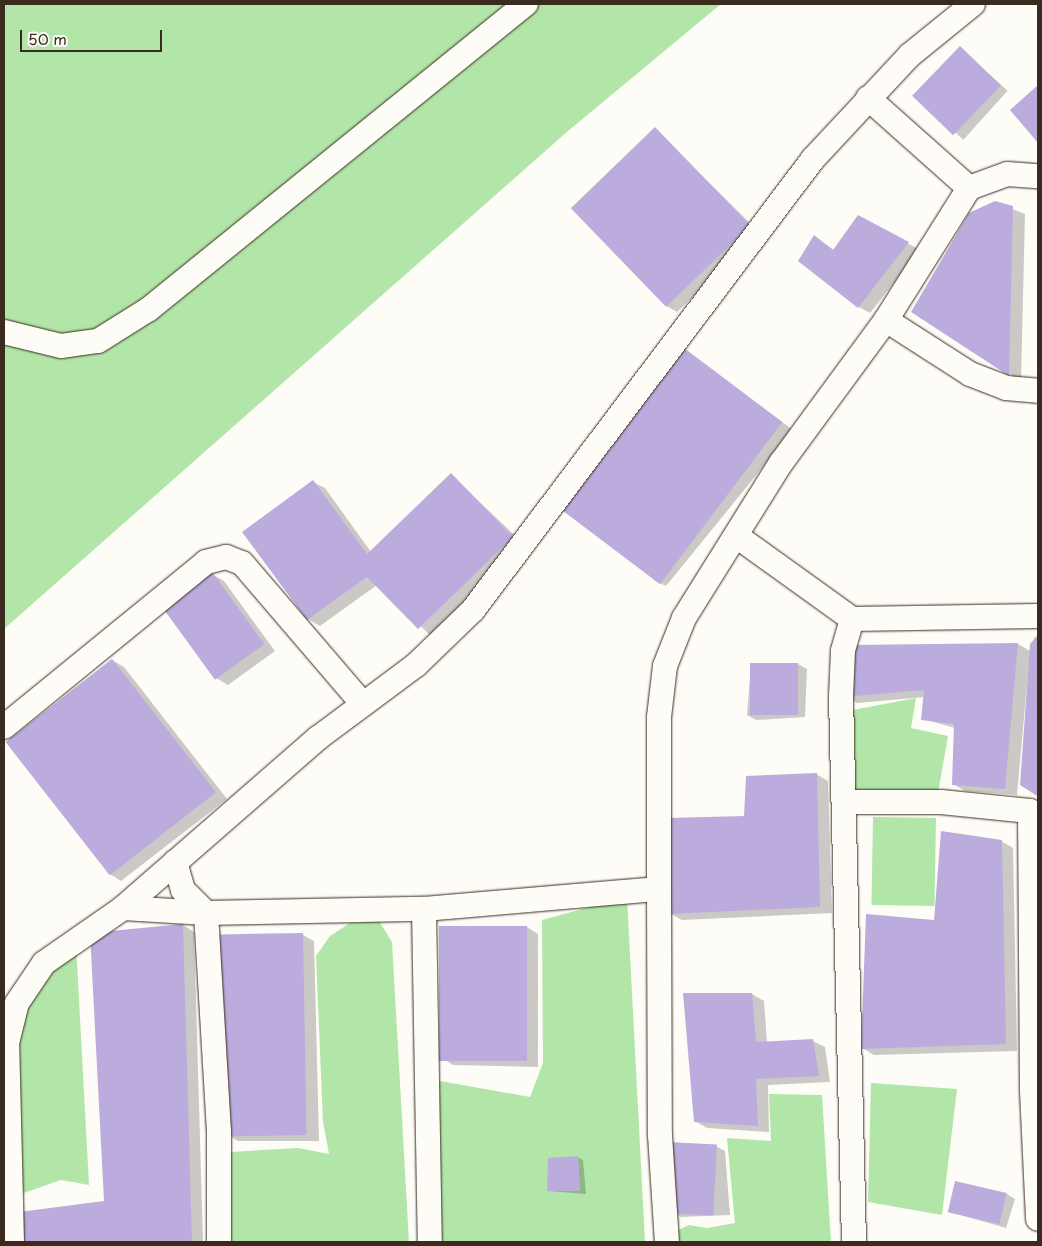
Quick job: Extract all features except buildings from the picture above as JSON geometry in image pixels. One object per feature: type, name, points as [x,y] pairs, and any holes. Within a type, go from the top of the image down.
[{"type":"street","points":[[4,332],[61,346],[105,336],[149,309],[526,4]]},
{"type":"street","points":[[12,1242],[7,1043],[17,1003],[44,962],[123,908],[363,704],[416,665],[473,610],[712,289],[813,159],[910,55],[973,4]]},
{"type":"street","points":[[868,98],[968,188]]},
{"type":"street","points":[[667,1242],[660,1134],[659,888],[659,717],[665,666],[684,618],[738,537],[782,463],[886,320],[968,188],[1007,174],[1038,176]]},
{"type":"street","points":[[886,320],[970,374],[1006,388],[1038,391]]},
{"type":"street","points":[[738,537],[852,619],[1038,616]]},
{"type":"street","points":[[4,727],[206,562],[226,557],[242,563],[363,704]]},
{"type":"street","points":[[852,619],[843,651],[841,696],[854,1242]]},
{"type":"street","points":[[845,802],[941,802],[1034,811],[1032,1091],[1038,1219]]},
{"type":"street","points":[[175,862],[183,890],[206,913],[219,1131],[219,1242]]},
{"type":"street","points":[[123,908],[206,913],[424,909],[659,888]]},
{"type":"street","points":[[424,909],[430,1242]]},
{"type":"green space","points":[[4,4],[721,4],[568,131],[4,629]]},
{"type":"green space","points":[[916,698],[911,728],[948,736],[938,793],[843,797],[853,710]]},
{"type":"green space","points":[[873,817],[936,818],[934,906],[871,905]]},
{"type":"green space","points":[[627,897],[645,1242],[431,1242],[423,1078],[530,1097],[543,1063],[542,920]]},
{"type":"green space","points":[[379,921],[392,942],[409,1242],[219,1242],[230,1152],[298,1148],[329,1154],[323,1122],[316,956],[330,936],[350,923]]},
{"type":"green space","points":[[76,944],[89,1185],[61,1180],[18,1195],[13,1039],[36,983]]},
{"type":"green space","points":[[871,1083],[957,1089],[942,1215],[868,1202]]},
{"type":"green space","points":[[769,1094],[822,1095],[831,1242],[674,1242],[672,1233],[689,1225],[707,1228],[735,1223],[727,1138],[771,1141]]}]
